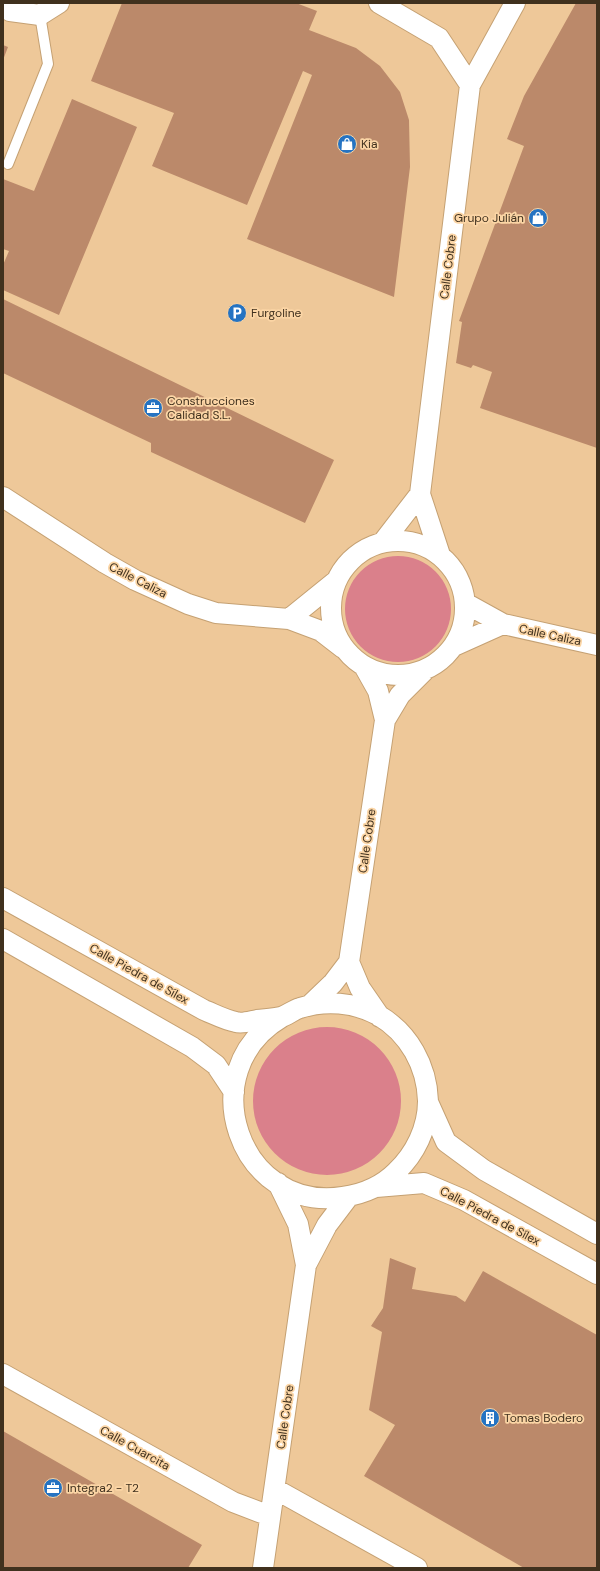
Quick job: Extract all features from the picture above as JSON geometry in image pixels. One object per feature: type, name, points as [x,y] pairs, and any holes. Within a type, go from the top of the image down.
[{"type":"street","points":[[3,6],[10,11],[40,16],[59,3]]},
{"type":"street","points":[[379,3],[439,38],[470,85]]},
{"type":"street","name":"Calle Cobre","points":[[440,555],[420,494],[470,85],[515,3]]},
{"type":"street","points":[[383,542],[420,494]]},
{"type":"street","name":"Calle Caliza","points":[[3,497],[105,563],[136,580],[188,604],[216,613],[289,619],[321,631],[345,649]]},
{"type":"street","points":[[394,540],[419,543],[440,555],[448,562],[460,581],[465,603],[465,618],[461,633],[454,646],[435,664],[424,670],[399,676],[375,672],[364,666],[345,649],[336,634],[331,616],[331,598],[336,581],[344,568],[355,556],[373,545],[394,540]]},
{"type":"street","points":[[289,619],[336,581]]},
{"type":"street","name":"Calle Caliza","points":[[465,603],[503,624],[597,645]]},
{"type":"street","name":"Calle Caliza","points":[[454,646],[503,624]]},
{"type":"street","name":"Calle Cobre","points":[[309,1006],[333,983],[349,962],[385,720],[378,691],[364,666]]},
{"type":"street","name":"Calle Cobre","points":[[385,720],[400,695],[424,670]]},
{"type":"street","name":"Calle Piedra de Sílex","points":[[3,898],[204,1010],[237,1023],[282,1016]]},
{"type":"street","points":[[3,939],[192,1046],[216,1065],[234,1092]]},
{"type":"street","points":[[349,962],[360,988],[380,1017]]},
{"type":"street","points":[[321,1004],[347,1005],[364,1009],[380,1017],[392,1025],[405,1038],[416,1053],[425,1078],[428,1102],[426,1120],[420,1138],[410,1157],[391,1177],[365,1192],[331,1198],[308,1196],[291,1190],[278,1183],[258,1166],[243,1144],[239,1134],[235,1120],[234,1092],[237,1074],[244,1055],[263,1030],[272,1022],[282,1016],[309,1006],[321,1004]]},
{"type":"street","points":[[428,1102],[446,1142],[484,1170],[597,1234]]},
{"type":"street","name":"Calle Cobre","points":[[263,1568],[306,1265],[298,1224],[278,1183]]},
{"type":"street","name":"Calle Piedra de Sílex","points":[[376,1187],[424,1183],[464,1200],[597,1274]]},
{"type":"street","name":"Calle Cobre","points":[[306,1265],[327,1225],[349,1196]]},
{"type":"street","name":"Calle Cuarcita","points":[[3,1374],[226,1499],[270,1516]]},
{"type":"street","points":[[275,1489],[417,1568]]},
{"type":"lane","points":[[8,164],[48,64],[40,16]]},
{"type":"shaded area","points":[[398,556],[418,560],[435,572],[447,589],[451,609],[447,629],[435,646],[418,658],[398,662],[378,658],[361,646],[349,629],[345,609],[349,589],[361,572],[378,560]]},
{"type":"shaded area","points":[[334,1027],[355,1032],[368,1039],[384,1054],[396,1073],[400,1087],[400,1115],[396,1129],[389,1142],[374,1158],[368,1163],[349,1172],[334,1175],[320,1175],[299,1170],[286,1163],[265,1142],[258,1129],[254,1115],[253,1094],[258,1073],[265,1060],[286,1039],[299,1032],[313,1028]]},
{"type":"building","points":[[122,3],[296,3],[317,11],[309,30],[356,48],[380,66],[400,92],[409,120],[410,167],[394,297],[247,239],[312,75],[303,71],[247,205],[152,166],[174,113],[91,81]]},
{"type":"building","points":[[576,3],[597,3],[597,448],[480,408],[492,372],[473,365],[471,368],[456,363],[462,322],[459,321],[524,146],[507,139],[524,96]]},
{"type":"building","points":[[3,45],[8,47],[3,60]]},
{"type":"building","points":[[72,99],[137,127],[59,315],[3,290],[3,265],[9,251],[3,249],[3,179],[34,191]]},
{"type":"building","name":"Construcciones Calidad S.L.","points":[[3,299],[334,460],[305,523],[151,452],[151,443],[3,373]]},
{"type":"building","name":"Tomas Bodero","points":[[390,1258],[416,1268],[412,1289],[456,1296],[465,1302],[483,1271],[597,1335],[597,1568],[524,1568],[364,1476],[395,1425],[369,1410],[382,1332],[371,1326],[383,1308]]},
{"type":"building","name":"Integra2 - T2","points":[[3,1431],[202,1545],[188,1568],[3,1568]]},
{"type":"place","name":"Kia","points":[[347,144]]},
{"type":"place","name":"Grupo Julián","points":[[538,218]]},
{"type":"place","name":"Furgoline","points":[[237,313]]},
{"type":"place","name":"Construcciones Calidad S.L.","points":[[153,408]]},
{"type":"place","name":"Tomas Bodero","points":[[490,1418]]},
{"type":"place","name":"Integra2 - T2","points":[[53,1488]]}]
